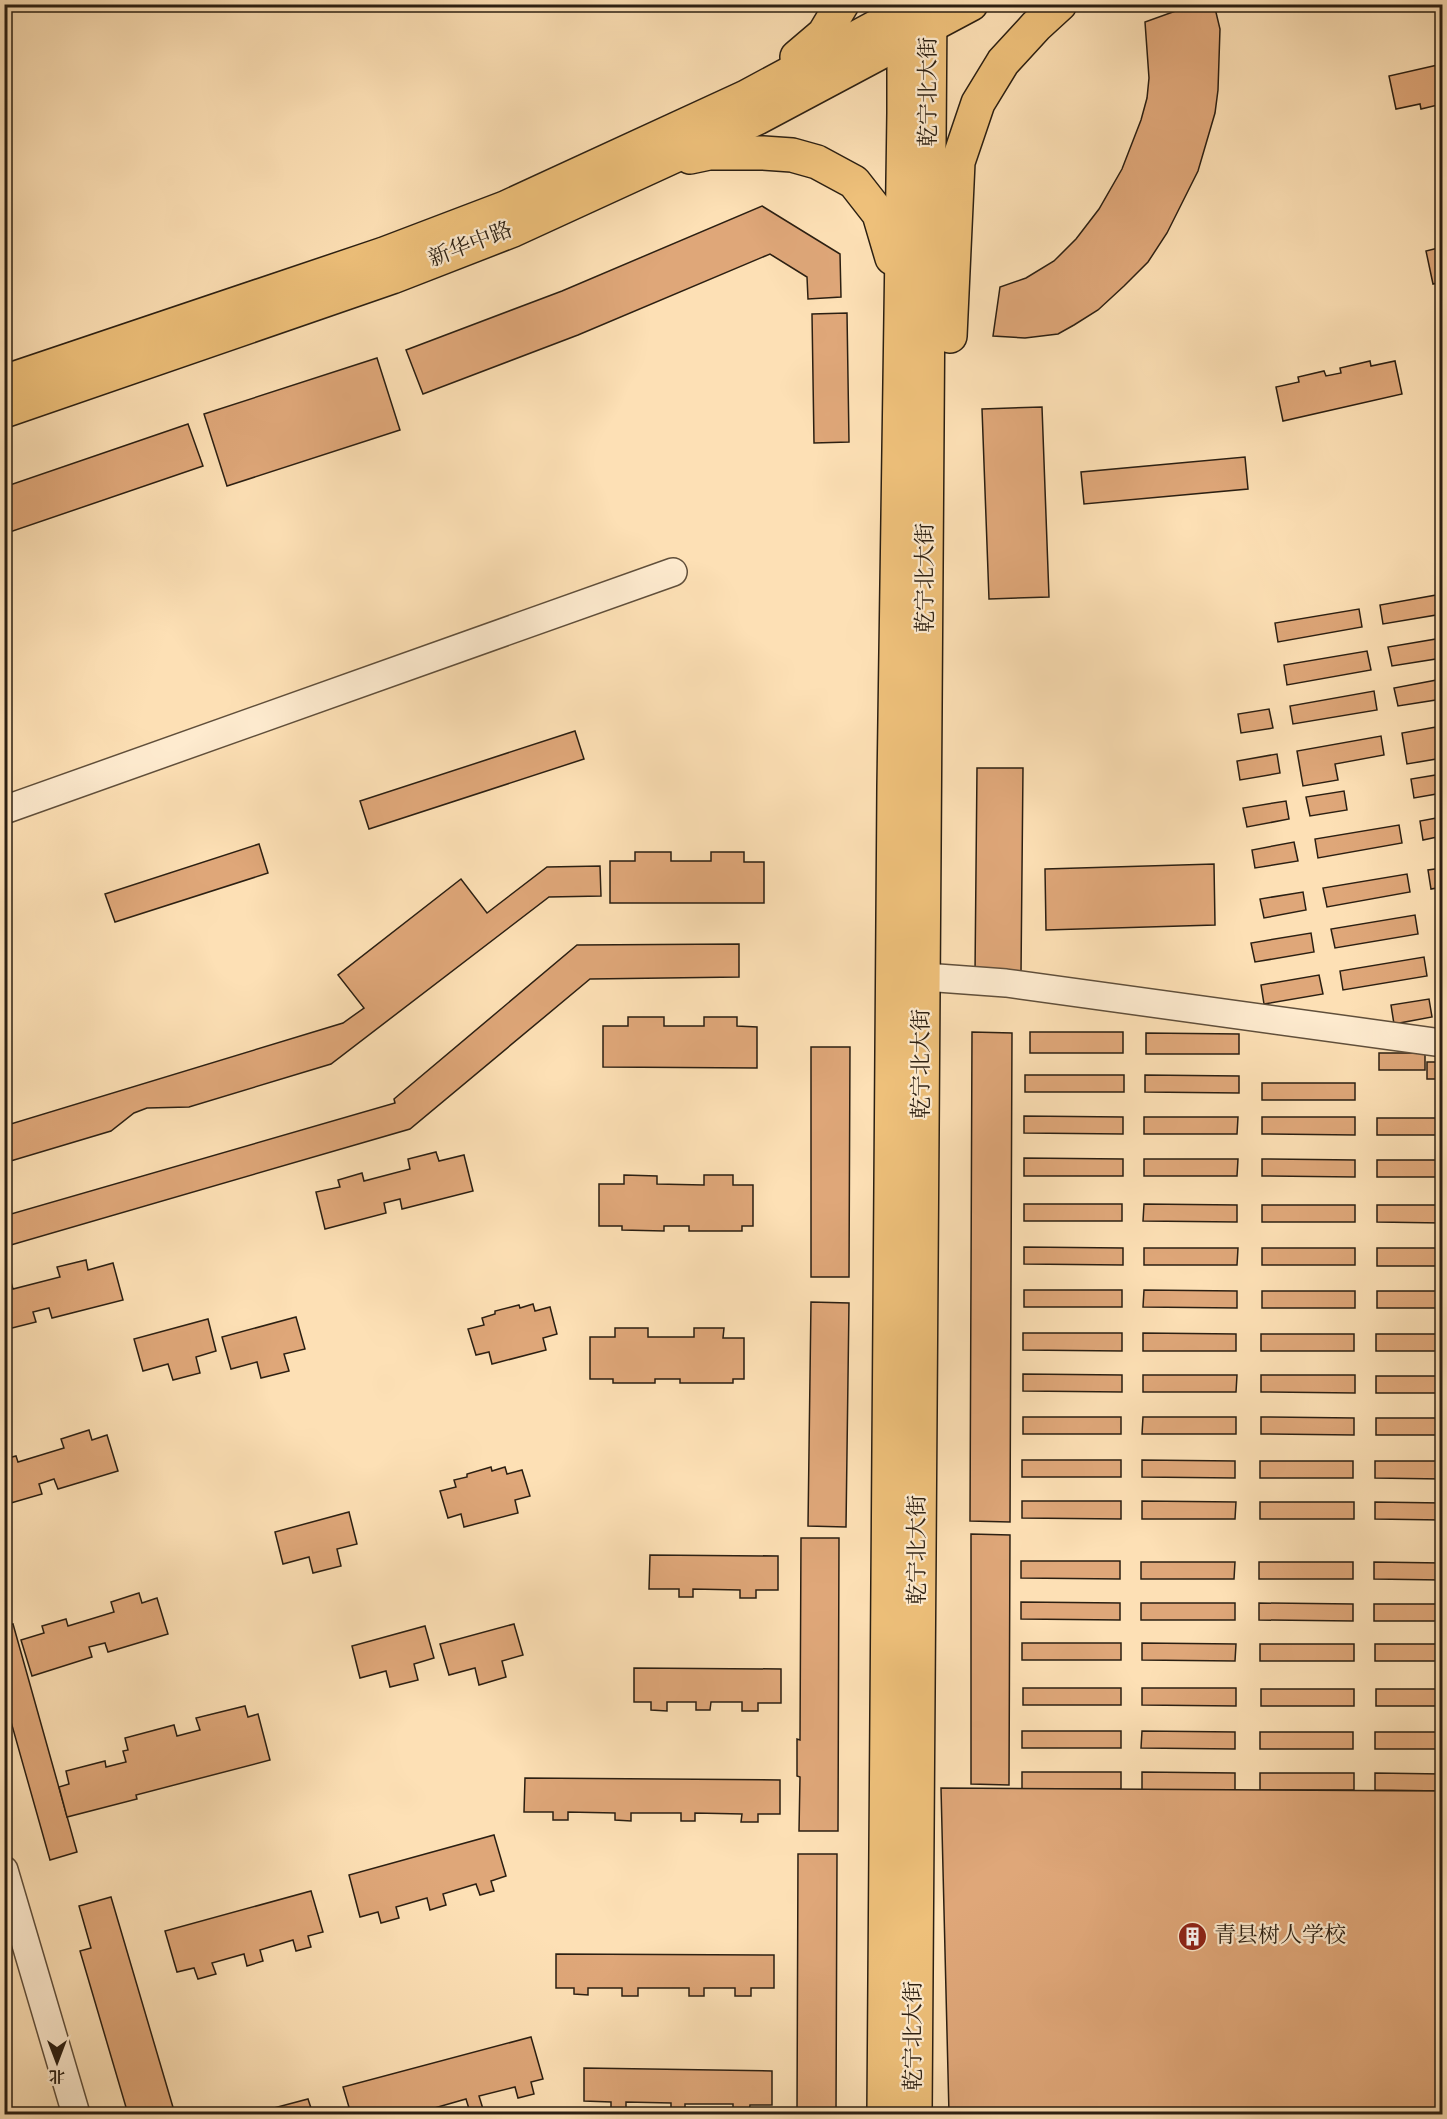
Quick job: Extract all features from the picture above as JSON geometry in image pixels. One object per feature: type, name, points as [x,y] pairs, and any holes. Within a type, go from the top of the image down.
[{"type":"main road","points":[[746,97],[824,34],[842,4]]},
{"type":"main road","points":[[916,17],[971,4]]},
{"type":"main road","points":[[927,582],[941,539],[958,162],[978,103],[1003,62],[1060,4]]},
{"type":"main road","name":"新华中路","points":[[4,382],[384,254],[505,208],[916,17]]},
{"type":"main road","name":"新华中路","points":[[4,411],[392,277],[513,230],[757,118],[916,17]]},
{"type":"main road","name":"乾宁北大街","points":[[884,2115],[894,787],[901,374],[916,17]]},
{"type":"main road","name":"乾宁北大街","points":[[915,2115],[927,582],[916,17]]},
{"type":"main road","points":[[658,163],[709,153],[792,155],[818,162],[854,182],[879,214],[892,258],[901,374]]},
{"type":"street","points":[[4,810],[673,572]]},
{"type":"street","points":[[924,977],[1006,983],[1443,1043]]},
{"type":"street","points":[[4,1870],[76,2115]]},
{"type":"building","points":[[1195,4],[1214,4],[1220,29],[1218,90],[1215,113],[1198,171],[1167,233],[1148,262],[1124,286],[1098,310],[1074,325],[1058,334],[1025,338],[993,336],[1000,287],[1026,278],[1054,261],[1076,239],[1099,209],[1122,169],[1147,98],[1149,78],[1145,22]]},
{"type":"building","points":[[1442,64],[1442,104],[1421,109],[1420,104],[1396,109],[1389,76]]},
{"type":"building","points":[[762,206],[840,254],[841,297],[808,299],[807,277],[770,254],[578,335],[423,394],[406,350],[562,291]]},
{"type":"building","points":[[1442,247],[1442,282],[1433,284],[1426,251]]},
{"type":"building","points":[[847,313],[849,442],[814,443],[812,314]]},
{"type":"building","points":[[377,358],[400,430],[227,486],[204,414]]},
{"type":"building","points":[[1370,361],[1371,366],[1395,361],[1402,394],[1283,421],[1276,387],[1299,382],[1298,377],[1324,371],[1326,376],[1341,373],[1340,368]]},
{"type":"building","points":[[1042,407],[1049,597],[989,599],[982,409]]},
{"type":"building","points":[[188,424],[203,466],[4,534],[4,487]]},
{"type":"building","points":[[1245,457],[1248,489],[1084,504],[1081,472]]},
{"type":"building","points":[[1442,594],[1442,614],[1383,624],[1380,605]]},
{"type":"building","points":[[1359,609],[1362,627],[1278,642],[1275,623]]},
{"type":"building","points":[[1442,638],[1442,658],[1392,666],[1388,647]]},
{"type":"building","points":[[1367,651],[1371,670],[1287,685],[1284,665]]},
{"type":"building","points":[[1442,679],[1442,699],[1398,706],[1394,688]]},
{"type":"building","points":[[1374,691],[1377,710],[1293,724],[1290,706]]},
{"type":"building","points":[[1269,709],[1273,728],[1241,733],[1238,714]]},
{"type":"building","points":[[1442,726],[1442,758],[1407,764],[1402,733]]},
{"type":"building","points":[[575,731],[584,759],[369,829],[360,801]]},
{"type":"building","points":[[1381,736],[1384,755],[1335,764],[1338,780],[1303,786],[1297,751]]},
{"type":"building","points":[[1277,754],[1280,773],[1240,780],[1237,761]]},
{"type":"building","points":[[977,768],[1023,768],[1021,973],[975,973]]},
{"type":"building","points":[[1442,774],[1442,793],[1414,798],[1411,779]]},
{"type":"building","points":[[1344,791],[1347,810],[1310,816],[1306,797]]},
{"type":"building","points":[[1286,801],[1289,819],[1247,827],[1243,808]]},
{"type":"building","points":[[1442,817],[1442,836],[1423,840],[1420,821]]},
{"type":"building","points":[[1399,825],[1402,843],[1318,858],[1315,839]]},
{"type":"building","points":[[1294,842],[1298,861],[1255,868],[1252,850]]},
{"type":"building","points":[[259,844],[268,873],[115,922],[105,894]]},
{"type":"building","points":[[635,852],[671,852],[671,861],[711,861],[711,852],[744,852],[744,862],[764,862],[764,903],[610,903],[610,861],[635,861]]},
{"type":"building","points":[[1214,864],[1215,925],[1046,930],[1045,869]]},
{"type":"building","points":[[600,866],[601,896],[549,897],[331,1064],[189,1107],[147,1108],[134,1113],[111,1131],[4,1163],[4,1126],[343,1023],[364,1008],[338,975],[461,879],[487,913],[547,867]]},
{"type":"building","points":[[1442,868],[1442,887],[1431,889],[1428,870]]},
{"type":"building","points":[[1407,874],[1410,892],[1327,907],[1323,888]]},
{"type":"building","points":[[1303,892],[1306,910],[1264,918],[1260,899]]},
{"type":"building","points":[[1442,910],[1442,929],[1439,930],[1436,911]]},
{"type":"building","points":[[1415,915],[1418,934],[1335,948],[1331,929]]},
{"type":"building","points":[[1311,933],[1314,952],[1255,962],[1251,943]]},
{"type":"building","points":[[739,944],[739,977],[590,979],[410,1129],[4,1247],[4,1216],[395,1103],[394,1099],[577,945]]},
{"type":"building","points":[[1424,957],[1427,976],[1343,990],[1340,971]]},
{"type":"building","points":[[1319,975],[1323,994],[1264,1004],[1261,985]]},
{"type":"building","points":[[1429,999],[1432,1017],[1394,1024],[1391,1005]]},
{"type":"building","points":[[628,1017],[664,1017],[664,1026],[704,1026],[704,1017],[737,1017],[737,1026],[757,1027],[757,1068],[603,1067],[603,1026],[628,1026]]},
{"type":"building","points":[[972,1032],[1012,1033],[1010,1522],[970,1521]]},
{"type":"building","points":[[1030,1032],[1123,1032],[1123,1053],[1030,1053]]},
{"type":"building","points":[[1146,1033],[1239,1034],[1239,1054],[1146,1054]]},
{"type":"building","points":[[811,1047],[850,1047],[849,1277],[811,1277]]},
{"type":"building","points":[[1379,1053],[1425,1053],[1425,1070],[1379,1070]]},
{"type":"building","points":[[1427,1062],[1442,1062],[1442,1079],[1427,1079]]},
{"type":"building","points":[[1025,1075],[1124,1075],[1124,1092],[1025,1092]]},
{"type":"building","points":[[1145,1075],[1239,1076],[1239,1093],[1145,1092]]},
{"type":"building","points":[[1262,1083],[1355,1083],[1355,1100],[1262,1100]]},
{"type":"building","points":[[1024,1116],[1123,1117],[1123,1134],[1024,1133]]},
{"type":"building","points":[[1144,1117],[1238,1117],[1237,1134],[1144,1134]]},
{"type":"building","points":[[1262,1117],[1355,1117],[1355,1135],[1262,1134]]},
{"type":"building","points":[[1377,1118],[1442,1118],[1442,1135],[1377,1135]]},
{"type":"building","points":[[436,1152],[439,1161],[464,1155],[473,1191],[402,1209],[400,1199],[384,1203],[386,1213],[325,1229],[316,1192],[340,1187],[338,1180],[362,1173],[364,1181],[410,1169],[408,1159]]},
{"type":"building","points":[[1024,1158],[1123,1159],[1123,1176],[1024,1176]]},
{"type":"building","points":[[1144,1159],[1238,1159],[1237,1176],[1144,1176]]},
{"type":"building","points":[[1262,1159],[1355,1160],[1355,1177],[1262,1176]]},
{"type":"building","points":[[1377,1160],[1442,1160],[1442,1177],[1377,1177]]},
{"type":"building","points":[[624,1175],[657,1176],[657,1184],[704,1185],[704,1175],[733,1175],[733,1185],[753,1185],[753,1226],[742,1226],[742,1231],[689,1231],[689,1226],[664,1226],[664,1231],[622,1230],[622,1226],[599,1226],[599,1184],[624,1184]]},
{"type":"building","points":[[1024,1204],[1122,1204],[1122,1221],[1024,1221]]},
{"type":"building","points":[[1144,1204],[1237,1205],[1237,1222],[1143,1221]]},
{"type":"building","points":[[1262,1205],[1355,1205],[1355,1222],[1262,1222]]},
{"type":"building","points":[[1377,1205],[1442,1205],[1442,1223],[1377,1222]]},
{"type":"building","points":[[1024,1247],[1123,1248],[1123,1265],[1024,1264]]},
{"type":"building","points":[[1144,1248],[1238,1248],[1237,1265],[1144,1265]]},
{"type":"building","points":[[1262,1248],[1355,1248],[1355,1265],[1262,1265]]},
{"type":"building","points":[[1377,1248],[1442,1248],[1442,1266],[1377,1266]]},
{"type":"building","points":[[86,1260],[88,1270],[113,1263],[123,1300],[52,1318],[49,1308],[33,1312],[36,1322],[4,1330],[4,1284],[11,1282],[13,1289],[60,1277],[57,1267]]},
{"type":"building","points":[[1024,1290],[1122,1290],[1122,1307],[1024,1307]]},
{"type":"building","points":[[1144,1290],[1237,1291],[1237,1308],[1143,1307]]},
{"type":"building","points":[[1262,1291],[1355,1291],[1355,1308],[1262,1308]]},
{"type":"building","points":[[1377,1291],[1442,1291],[1442,1308],[1377,1308]]},
{"type":"building","points":[[811,1302],[849,1303],[846,1527],[808,1526]]},
{"type":"building","points":[[533,1304],[535,1311],[550,1307],[557,1334],[543,1338],[546,1350],[492,1364],[489,1352],[476,1355],[468,1329],[484,1325],[482,1318],[495,1314],[495,1311]]},
{"type":"building","points":[[296,1317],[305,1349],[284,1354],[289,1371],[261,1378],[257,1362],[231,1369],[222,1337]]},
{"type":"building","points":[[208,1319],[216,1351],[196,1357],[200,1373],[173,1380],[168,1364],[143,1371],[134,1339]]},
{"type":"building","points":[[615,1328],[648,1328],[648,1337],[694,1337],[694,1328],[724,1328],[723,1338],[744,1338],[744,1379],[733,1379],[733,1383],[680,1383],[680,1379],[655,1379],[655,1383],[613,1383],[613,1379],[590,1379],[590,1337],[615,1337]]},
{"type":"building","points":[[1023,1333],[1122,1333],[1122,1351],[1023,1350]]},
{"type":"building","points":[[1143,1333],[1236,1334],[1236,1351],[1143,1351]]},
{"type":"building","points":[[1261,1334],[1354,1334],[1354,1351],[1261,1351]]},
{"type":"building","points":[[1376,1334],[1442,1334],[1442,1351],[1376,1351]]},
{"type":"building","points":[[1023,1374],[1122,1375],[1122,1392],[1023,1391]]},
{"type":"building","points":[[1143,1375],[1237,1375],[1236,1392],[1143,1392]]},
{"type":"building","points":[[1261,1375],[1355,1375],[1355,1393],[1261,1392]]},
{"type":"building","points":[[1376,1376],[1442,1376],[1442,1393],[1376,1393]]},
{"type":"building","points":[[1023,1417],[1121,1417],[1121,1434],[1023,1434]]},
{"type":"building","points":[[1143,1417],[1236,1417],[1236,1434],[1142,1434]]},
{"type":"building","points":[[1261,1417],[1354,1418],[1354,1435],[1261,1434]]},
{"type":"building","points":[[1376,1418],[1442,1418],[1442,1435],[1376,1435]]},
{"type":"building","points":[[89,1430],[92,1440],[107,1435],[118,1471],[58,1489],[54,1479],[39,1484],[42,1494],[4,1505],[4,1459],[16,1456],[18,1462],[64,1448],[61,1439]]},
{"type":"building","points":[[1022,1460],[1121,1460],[1121,1477],[1022,1477]]},
{"type":"building","points":[[1142,1460],[1235,1461],[1235,1478],[1142,1477]]},
{"type":"building","points":[[1260,1461],[1353,1461],[1353,1478],[1260,1478]]},
{"type":"building","points":[[1375,1461],[1442,1461],[1442,1479],[1375,1478]]},
{"type":"building","points":[[491,1467],[492,1471],[505,1467],[507,1474],[522,1470],[530,1496],[515,1500],[518,1513],[464,1527],[461,1514],[448,1518],[440,1491],[456,1487],[454,1480]]},
{"type":"building","points":[[1022,1501],[1121,1501],[1121,1519],[1022,1518]]},
{"type":"building","points":[[1142,1501],[1236,1502],[1235,1519],[1142,1519]]},
{"type":"building","points":[[1260,1502],[1354,1502],[1354,1519],[1260,1519]]},
{"type":"building","points":[[1375,1502],[1442,1503],[1442,1520],[1375,1519]]},
{"type":"building","points":[[349,1512],[357,1544],[337,1549],[341,1566],[313,1573],[309,1557],[283,1564],[275,1532]]},
{"type":"building","points":[[971,1534],[1010,1535],[1009,1785],[971,1784]]},
{"type":"building","points":[[801,1538],[839,1538],[838,1831],[799,1831],[800,1777],[797,1776],[797,1739],[800,1740]]},
{"type":"building","points":[[650,1555],[778,1556],[778,1590],[756,1590],[756,1598],[740,1598],[740,1590],[693,1589],[693,1597],[679,1597],[679,1589],[649,1589]]},
{"type":"building","points":[[1021,1561],[1120,1561],[1120,1579],[1021,1578]]},
{"type":"building","points":[[1141,1562],[1235,1562],[1234,1579],[1141,1579]]},
{"type":"building","points":[[1259,1562],[1353,1562],[1353,1579],[1259,1579]]},
{"type":"building","points":[[1374,1562],[1442,1563],[1442,1580],[1374,1579]]},
{"type":"building","points":[[139,1593],[142,1603],[157,1598],[168,1634],[108,1652],[105,1643],[89,1647],[92,1657],[32,1676],[21,1640],[44,1633],[42,1626],[66,1619],[68,1626],[114,1612],[111,1602]]},
{"type":"building","points":[[1021,1602],[1120,1603],[1120,1620],[1021,1619]]},
{"type":"building","points":[[1141,1603],[1235,1603],[1235,1620],[1141,1620]]},
{"type":"building","points":[[1259,1603],[1353,1604],[1353,1621],[1259,1620]]},
{"type":"building","points":[[1374,1604],[1442,1604],[1442,1621],[1374,1621]]},
{"type":"building","points":[[13,1624],[77,1852],[50,1860],[4,1697],[4,1626]]},
{"type":"building","points":[[514,1624],[523,1655],[502,1661],[506,1677],[479,1685],[475,1668],[449,1675],[440,1644]]},
{"type":"building","points":[[425,1626],[434,1658],[414,1664],[418,1680],[390,1687],[386,1671],[360,1678],[352,1646]]},
{"type":"building","points":[[1022,1643],[1121,1643],[1121,1660],[1022,1660]]},
{"type":"building","points":[[1142,1643],[1236,1644],[1235,1661],[1142,1660]]},
{"type":"building","points":[[1260,1644],[1354,1644],[1354,1661],[1260,1661]]},
{"type":"building","points":[[1375,1644],[1442,1644],[1442,1661],[1375,1661]]},
{"type":"building","points":[[634,1668],[781,1669],[781,1703],[758,1703],[758,1711],[742,1711],[742,1702],[711,1702],[710,1710],[696,1710],[696,1702],[667,1702],[667,1711],[651,1710],[651,1702],[634,1702]]},
{"type":"building","points":[[1023,1688],[1121,1688],[1121,1705],[1023,1705]]},
{"type":"building","points":[[1142,1688],[1236,1688],[1236,1706],[1142,1705]]},
{"type":"building","points":[[1261,1689],[1354,1689],[1354,1706],[1261,1706]]},
{"type":"building","points":[[1376,1689],[1442,1689],[1442,1706],[1376,1706]]},
{"type":"building","points":[[245,1706],[248,1717],[258,1714],[270,1760],[136,1795],[137,1799],[67,1817],[59,1787],[69,1784],[66,1771],[105,1761],[106,1767],[126,1762],[123,1751],[128,1750],[125,1738],[174,1725],[177,1736],[200,1730],[196,1718]]},
{"type":"building","points":[[1022,1731],[1121,1731],[1121,1748],[1022,1748]]},
{"type":"building","points":[[1142,1731],[1235,1732],[1235,1749],[1141,1748]]},
{"type":"building","points":[[1260,1732],[1353,1732],[1353,1749],[1260,1749]]},
{"type":"building","points":[[1375,1732],[1442,1732],[1442,1749],[1375,1749]]},
{"type":"building","points":[[1022,1772],[1121,1772],[1121,1789],[1022,1789]]},
{"type":"building","points":[[1142,1772],[1235,1773],[1235,1790],[1142,1790]]},
{"type":"building","points":[[1260,1773],[1354,1773],[1354,1790],[1260,1790]]},
{"type":"building","points":[[1375,1773],[1442,1774],[1442,1791],[1375,1790]]},
{"type":"building","points":[[525,1778],[780,1780],[780,1814],[758,1814],[758,1822],[741,1822],[742,1814],[695,1813],[695,1821],[681,1821],[681,1813],[631,1813],[631,1821],[615,1820],[615,1813],[568,1812],[568,1820],[553,1820],[553,1812],[524,1812]]},
{"type":"building","name":"青县树人学校","points":[[941,1788],[1442,1791],[1442,2114],[949,2114]]},
{"type":"building","points":[[494,1835],[506,1876],[491,1881],[494,1891],[480,1895],[476,1884],[443,1894],[446,1905],[430,1910],[427,1898],[396,1907],[399,1918],[381,1923],[378,1912],[360,1917],[349,1875]]},
{"type":"building","points":[[798,1854],[837,1854],[836,2114],[797,2114]]},
{"type":"building","points":[[311,1891],[323,1932],[308,1936],[311,1947],[296,1951],[293,1940],[260,1950],[263,1961],[247,1966],[244,1954],[212,1963],[216,1974],[198,1979],[194,1968],[177,1972],[165,1931]]},
{"type":"building","points":[[111,1897],[175,2114],[128,2114],[80,1951],[91,1948],[79,1906]]},
{"type":"building","points":[[556,1954],[774,1955],[774,1988],[751,1988],[751,1996],[735,1996],[735,1988],[704,1988],[704,1996],[689,1996],[689,1988],[638,1988],[638,1996],[622,1996],[622,1988],[588,1988],[588,1995],[574,1994],[574,1988],[556,1988]]},
{"type":"building","points":[[531,2037],[543,2079],[531,2082],[534,2094],[518,2098],[515,2087],[479,2096],[483,2109],[470,2112],[466,2099],[431,2109],[433,2114],[351,2114],[343,2087]]},
{"type":"building","points":[[584,2068],[772,2071],[772,2105],[750,2105],[749,2113],[733,2113],[733,2104],[685,2104],[685,2111],[671,2111],[671,2103],[626,2102],[626,2110],[611,2110],[611,2102],[584,2101]]},
{"type":"building","points":[[308,2099],[313,2114],[251,2114]]},
{"type":"place","name":"青县树人学校","points":[[1193,1937]]}]
